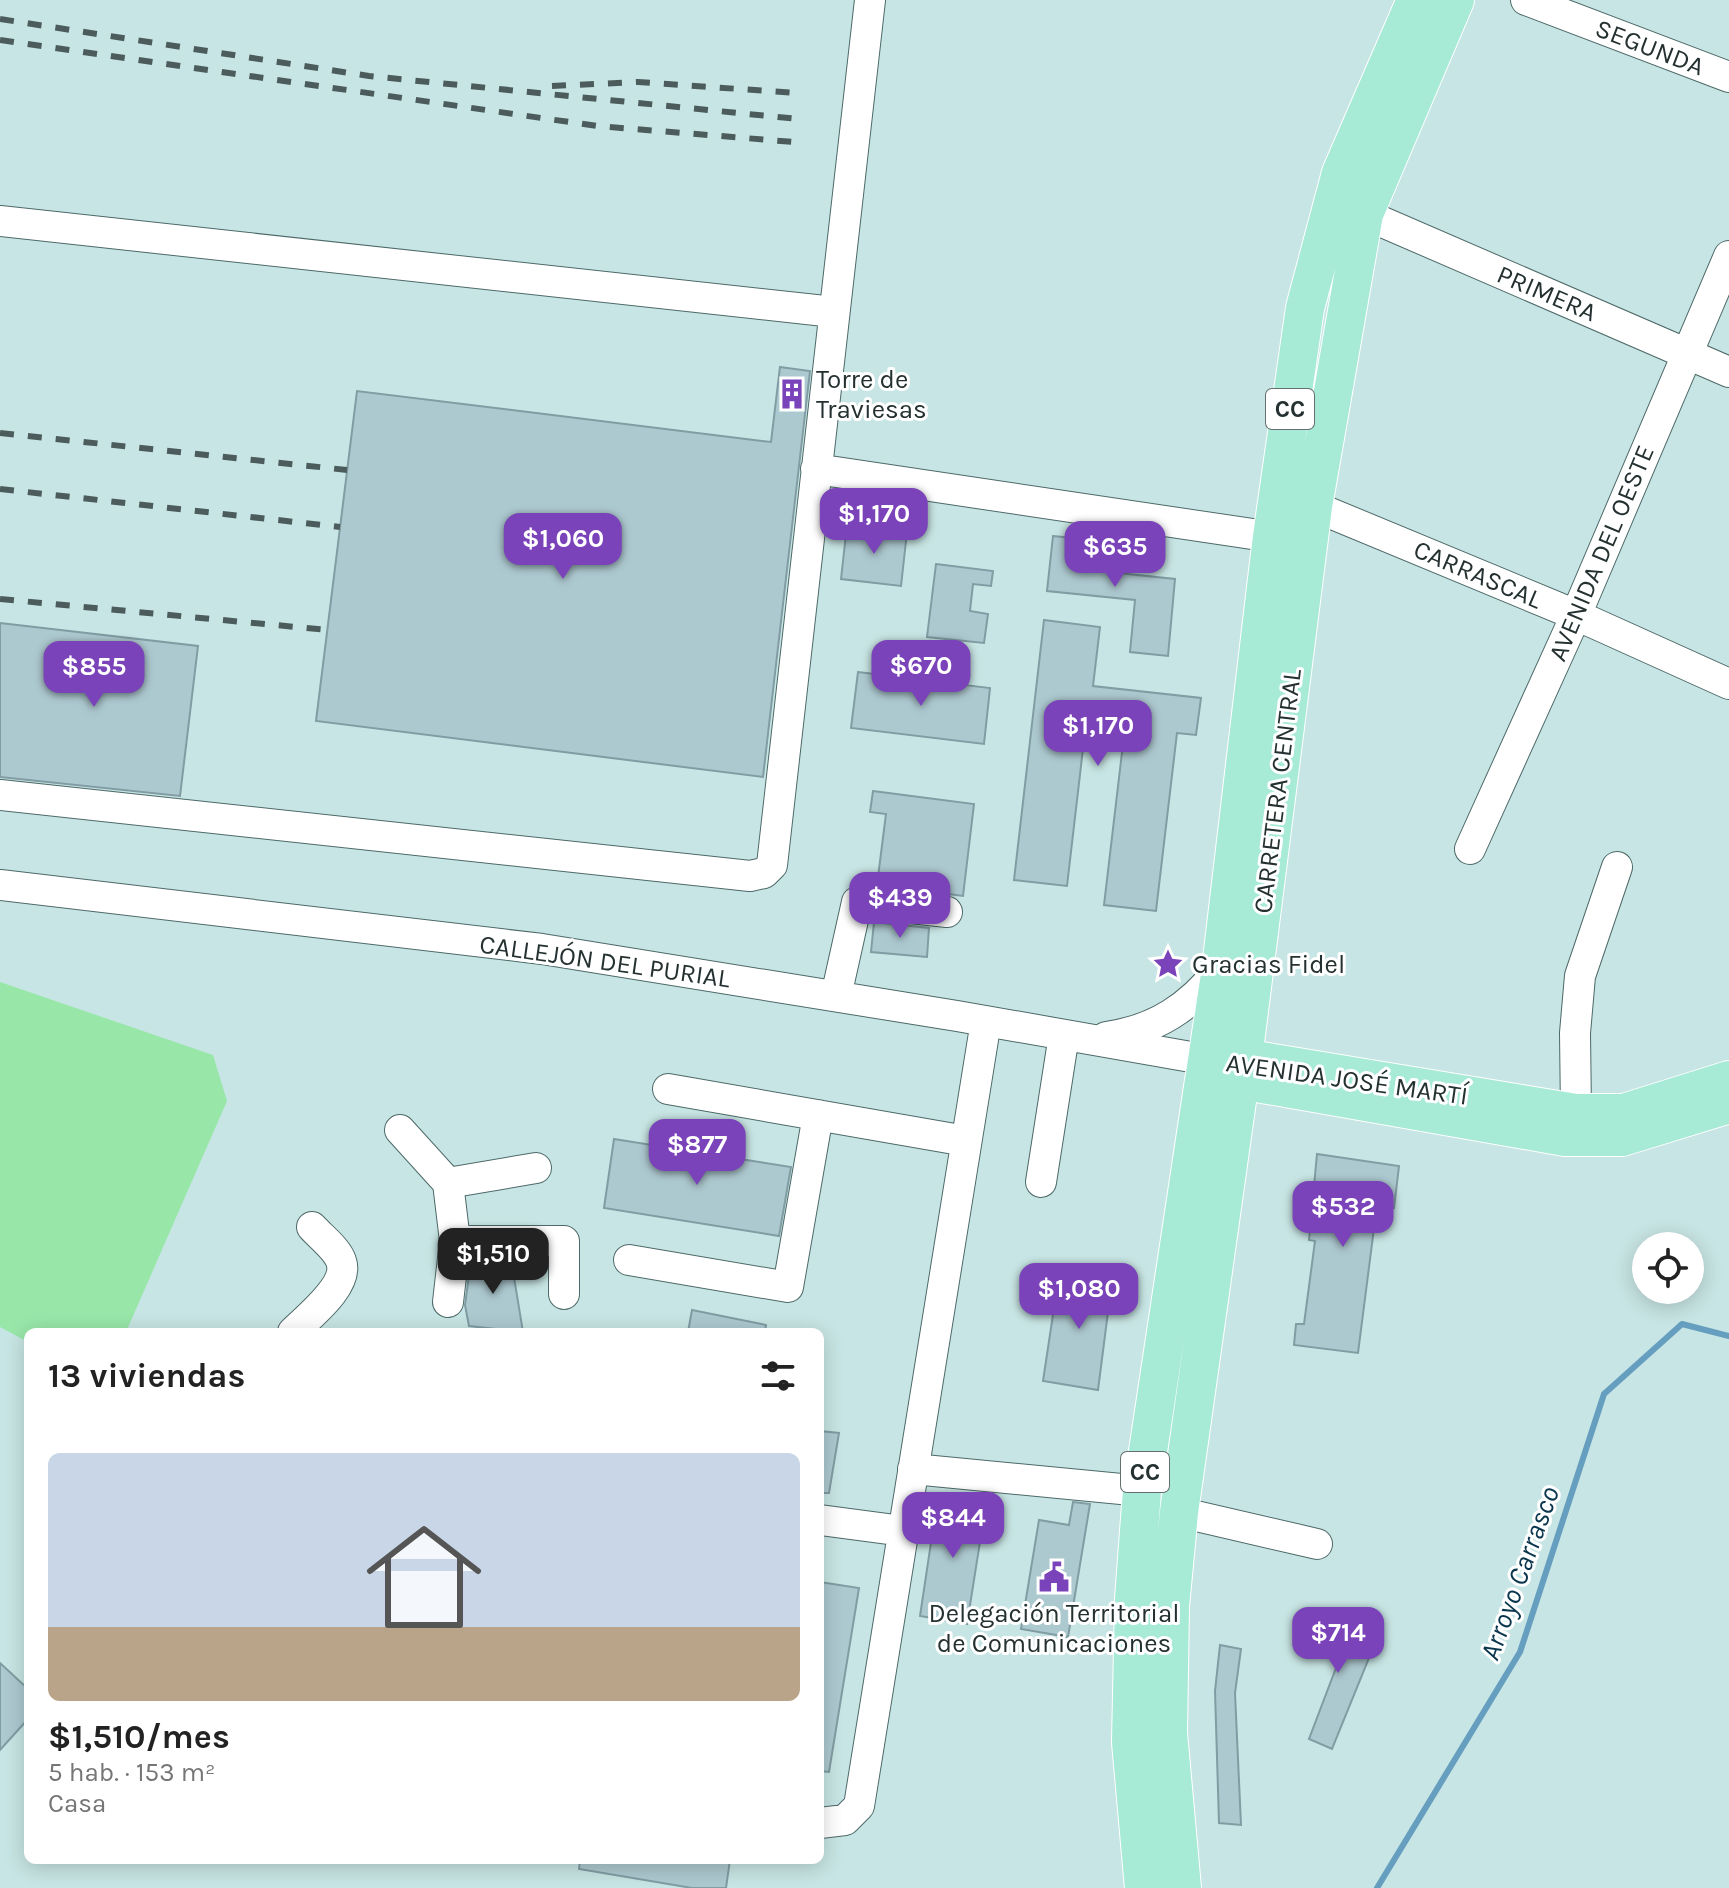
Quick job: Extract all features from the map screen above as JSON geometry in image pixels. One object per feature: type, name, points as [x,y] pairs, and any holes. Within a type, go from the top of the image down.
[{"type":"main road","name":"CARRETERA CENTRAL","points":[[1182,1888],[1168,1733],[1170,1606],[1230,1066],[1313,506],[1364,214],[1455,0]]},
{"type":"main road","name":"CARRETERA CENTRAL","points":[[1144,1888],[1131,1742],[1134,1599],[1142,1491],[1230,1066],[1221,968],[1272,537],[1305,308],[1341,173],[1408,7]]},
{"type":"main road","name":"AVENIDA JOSÉ MARTÍ","points":[[1230,1066],[1565,1137],[1622,1137],[1729,1104]]},
{"type":"main road","name":"AVENIDA JOSÉ MARTÍ","points":[[1230,1066],[1576,1113],[1624,1113],[1729,1080]]},
{"type":"main road","points":[[1142,1491],[1179,1512]]},
{"type":"street","points":[[0,795],[750,876],[764,873],[772,865],[870,0]]},
{"type":"street","name":"SEGUNDA","points":[[1526,0],[1729,77]]},
{"type":"street","name":"PRIMERA","points":[[1364,214],[1729,372]]},
{"type":"street","points":[[0,221],[834,312]]},
{"type":"street","name":"AVENIDA DEL OESTE","points":[[1470,849],[1576,615],[1729,256]]},
{"type":"street","points":[[816,469],[1272,537]]},
{"type":"street","name":"CARRASCAL","points":[[1313,506],[1576,615],[1729,684]]},
{"type":"street","points":[[1576,1113],[1575,1033],[1580,976],[1617,867]]},
{"type":"street","name":"CALLEJÓN DEL PURIAL","points":[[0,885],[542,949],[986,1021],[1230,1066]]},
{"type":"street","points":[[836,996],[857,902],[947,912]]},
{"type":"street","points":[[1041,1182],[1078,1037],[1128,1034],[1166,1019],[1201,993],[1221,968]]},
{"type":"street","points":[[824,1823],[845,1820],[859,1806],[986,1021]]},
{"type":"street","points":[[668,1089],[966,1141]]},
{"type":"street","points":[[629,1260],[788,1287],[818,1115]]},
{"type":"street","points":[[400,1130],[448,1183],[455,1241],[448,1302]]},
{"type":"street","points":[[448,1183],[536,1168]]},
{"type":"street","points":[[297,1328],[337,1287],[343,1273],[341,1260],[312,1227]]},
{"type":"street","points":[[455,1241],[564,1241],[564,1294]]},
{"type":"street","points":[[913,1469],[1142,1491]]},
{"type":"street","points":[[1179,1512],[1317,1544]]},
{"type":"street","points":[[824,1521],[903,1531]]},
{"type":"green space","points":[[0,982],[213,1055],[227,1101],[128,1328],[24,1328],[24,1340],[0,1327]]},
{"type":"building","points":[[780,367],[810,371],[763,777],[316,721],[357,391],[771,442]]},
{"type":"building","points":[[847,525],[907,532],[901,586],[841,579]]},
{"type":"building","points":[[1053,536],[1112,542],[1109,572],[1175,579],[1168,656],[1130,652],[1135,600],[1047,591]]},
{"type":"building","points":[[936,564],[993,571],[991,586],[973,584],[970,611],[988,614],[984,643],[927,637]]},
{"type":"building","points":[[1044,620],[1100,627],[1093,686],[1201,698],[1196,735],[1177,733],[1156,911],[1104,905],[1125,727],[1086,723],[1067,886],[1014,880]]},
{"type":"building","points":[[0,623],[198,646],[180,796],[0,777]]},
{"type":"building","points":[[858,672],[990,688],[984,744],[851,728]]},
{"type":"building","points":[[873,791],[974,804],[963,896],[877,885],[886,814],[870,812]]},
{"type":"building","points":[[874,922],[929,928],[927,957],[871,952]]},
{"type":"building","points":[[614,1139],[791,1167],[779,1236],[604,1208]]},
{"type":"building","points":[[1317,1154],[1399,1166],[1394,1208],[1377,1205],[1358,1353],[1294,1345],[1296,1324],[1304,1324],[1315,1241],[1309,1240]]},
{"type":"building","points":[[511,1259],[522,1328],[469,1326],[465,1305],[471,1260]]},
{"type":"building","points":[[1076,1268],[1113,1273],[1098,1390],[1043,1381],[1057,1288],[1073,1290]]},
{"type":"building","points":[[692,1310],[766,1325],[766,1328],[689,1328]]},
{"type":"building","points":[[824,1431],[839,1433],[829,1493],[824,1493]]},
{"type":"building","points":[[938,1496],[986,1504],[967,1624],[920,1616]]},
{"type":"building","name":"Delegación Territorial de Comunicaciones","points":[[1073,1502],[1090,1504],[1068,1637],[1021,1629],[1039,1520],[1069,1525]]},
{"type":"building","points":[[824,1583],[859,1588],[829,1772],[824,1771]]},
{"type":"building","points":[[1305,1619],[1374,1635],[1369,1658],[1332,1749],[1309,1739],[1342,1652],[1300,1642]]},
{"type":"building","points":[[1220,1645],[1241,1649],[1235,1693],[1241,1825],[1219,1823],[1215,1691]]},
{"type":"building","points":[[0,1663],[24,1685],[24,1723],[0,1750]]},
{"type":"building","points":[[580,1864],[729,1864],[726,1888],[692,1888],[579,1869]]},
{"type":"waterway","name":"Arroyo Carrasco","points":[[1377,1888],[1520,1652],[1604,1394],[1682,1324],[1729,1336]]},
{"type":"railway","points":[[0,19],[369,76],[798,119]]},
{"type":"railway","points":[[0,40],[597,126],[794,142]]},
{"type":"railway","points":[[552,86],[638,82],[797,93]]},
{"type":"railway","points":[[0,433],[347,470]]},
{"type":"railway","points":[[0,489],[340,527]]},
{"type":"railway","points":[[0,599],[328,630]]},
{"type":"place","name":"Torre de Traviesas","points":[[792,394]]},
{"type":"place","name":"Gracias Fidel","points":[[1168,964]]},
{"type":"place","name":"Delegación Territorial de Comunicaciones","points":[[1054,1577]]}]
